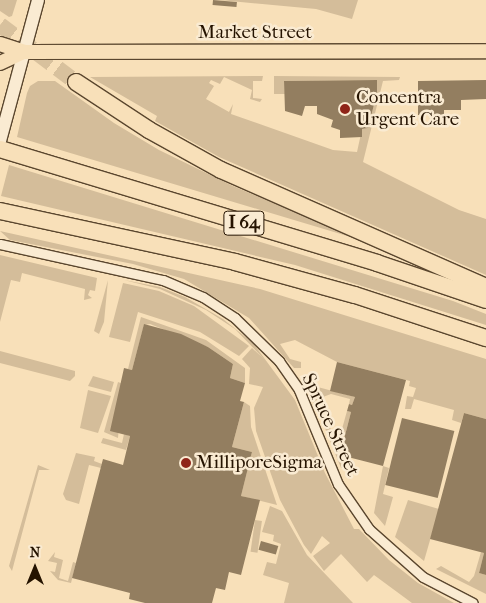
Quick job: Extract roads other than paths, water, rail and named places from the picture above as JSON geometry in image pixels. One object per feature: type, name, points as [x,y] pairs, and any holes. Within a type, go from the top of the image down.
[{"type":"highway","points":[[76,82],[149,130],[221,170],[486,287]]},
{"type":"highway","name":"I 64","points":[[0,149],[376,263],[486,300]]},
{"type":"highway","name":"I 64","points":[[0,211],[235,262],[347,293],[486,338]]},
{"type":"main road","points":[[2,135],[38,0]]},
{"type":"main road","name":"Market Street","points":[[0,44],[24,52],[486,51]]},
{"type":"main road","name":"Market Street","points":[[0,63],[24,52]]},
{"type":"street","name":"Spruce Street","points":[[0,244],[163,280],[204,297],[235,318],[279,360],[299,390],[338,484],[369,529],[423,577],[473,603]]},
{"type":"tunnel","points":[[0,25],[76,82]]},
{"type":"place","name":"Concentra Urgent Care","points":[[345,109]]},
{"type":"place","name":"MilliporeSigma","points":[[186,463]]}]
